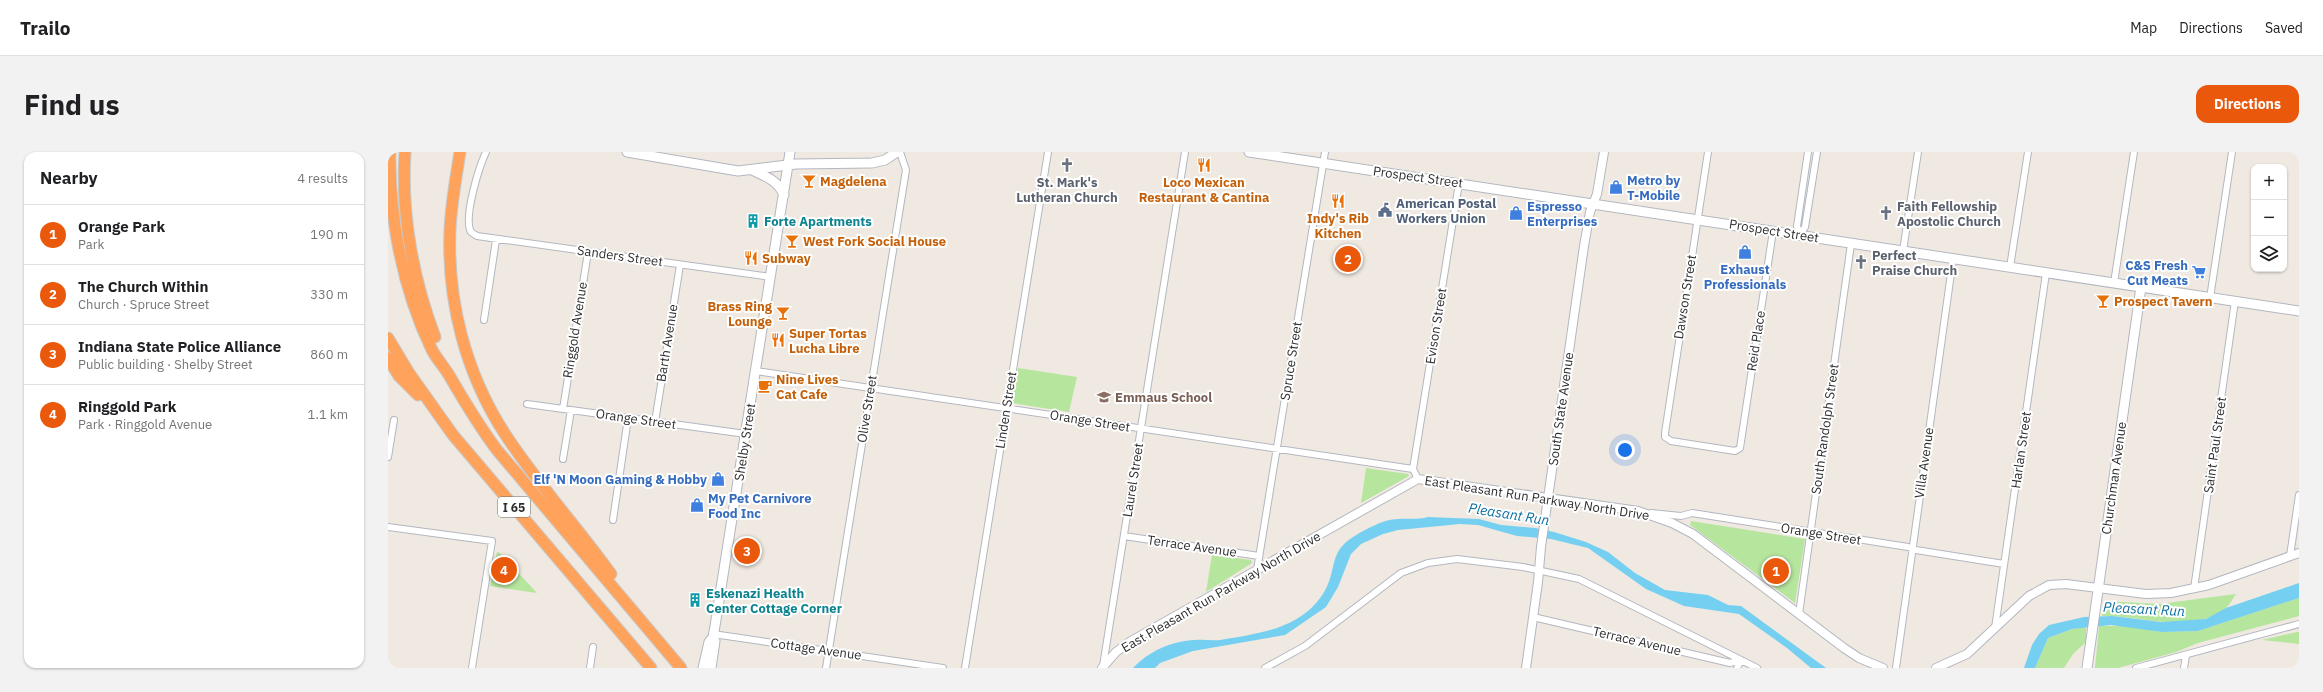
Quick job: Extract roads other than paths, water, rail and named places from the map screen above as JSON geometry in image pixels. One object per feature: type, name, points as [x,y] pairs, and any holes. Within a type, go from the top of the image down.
[{"type":"highway","points":[[390,152],[393,210],[404,269],[420,318],[433,351],[448,374]]},
{"type":"highway","name":"I 65","points":[[405,152],[405,194],[412,252],[426,311],[448,374],[474,418],[497,450],[681,667]]},
{"type":"highway","points":[[460,152],[452,206],[450,262],[457,318],[473,371],[486,401],[510,441],[583,536],[659,641]]},
{"type":"highway","name":"I 65","points":[[388,338],[438,415],[651,668]]},
{"type":"highway","points":[[388,358],[399,376],[438,415]]},
{"type":"main road","points":[[627,152],[723,169],[752,170],[788,165],[872,163],[885,160],[898,152]]},
{"type":"main road","name":"Shelby Street","points":[[703,668],[709,642],[713,635],[790,152]]},
{"type":"main road","name":"Prospect Street","points":[[1249,152],[2299,311]]},
{"type":"main road","points":[[752,170],[772,179],[781,188],[784,195]]},
{"type":"main road","name":"Churchman Avenue","points":[[2087,668],[2141,287]]},
{"type":"main road","name":"Shelby Street","points":[[711,668],[715,641],[713,635]]},
{"type":"street","name":"Sanders Street","points":[[486,152],[475,181],[469,223],[471,232],[480,237],[771,277]]},
{"type":"street","name":"Olive Street","points":[[826,668],[906,170],[898,152]]},
{"type":"street","name":"Linden Street","points":[[965,668],[1048,152]]},
{"type":"street","name":"Laurel Street","points":[[1103,667],[1185,152]]},
{"type":"street","name":"Spruce Street","points":[[1257,570],[1324,152]]},
{"type":"street","name":"South State Avenue","points":[[1526,668],[1545,514],[1584,246],[1590,212],[1598,194],[1604,152]]},
{"type":"street","name":"Dawson Street","points":[[1708,152],[1665,437],[1669,440],[1738,450]]},
{"type":"street","points":[[1800,235],[1797,226],[1808,152]]},
{"type":"street","points":[[1800,235],[1805,227],[1816,152]]},
{"type":"street","points":[[1903,251],[1918,152]]},
{"type":"street","points":[[2010,267],[2028,152]]},
{"type":"street","points":[[2114,283],[2134,152]]},
{"type":"street","points":[[2210,298],[2232,152]]},
{"type":"street","name":"Evison Street","points":[[1413,469],[1459,183]]},
{"type":"street","name":"Reid Place","points":[[1738,450],[1740,446],[1772,231]]},
{"type":"street","points":[[484,320],[496,240]]},
{"type":"street","name":"South Randolph Street","points":[[1799,614],[1852,244]]},
{"type":"street","name":"Ringgold Avenue","points":[[563,409],[588,252]]},
{"type":"street","name":"Villa Avenue","points":[[1896,668],[1953,259]]},
{"type":"street","name":"Barth Avenue","points":[[655,422],[680,265]]},
{"type":"street","name":"Harlan Street","points":[[1995,628],[2046,273]]},
{"type":"street","name":"Saint Paul Street","points":[[2194,589],[2235,301]]},
{"type":"street","name":"Orange Street","points":[[756,371],[1413,469]]},
{"type":"street","name":"Orange Street","points":[[527,404],[746,434]]},
{"type":"street","points":[[563,459],[570,410]]},
{"type":"street","points":[[613,520],[628,418]]},
{"type":"street","points":[[388,457],[389,440],[394,420]]},
{"type":"street","points":[[1413,469],[1418,479]]},
{"type":"street","name":"East Pleasant Run Parkway North Drive","points":[[1103,667],[1116,652],[1131,641],[1418,479],[1638,512],[1664,520],[1693,534],[1853,654],[1883,668]]},
{"type":"street","points":[[2290,556],[2299,495]]},
{"type":"street","name":"Orange Street","points":[[1638,512],[1681,516],[1692,513],[2004,564]]},
{"type":"street","points":[[388,527],[492,541],[472,668]]},
{"type":"street","name":"Terrace Avenue","points":[[1124,536],[1260,556]]},
{"type":"street","points":[[1936,668],[1967,654],[2030,596],[2046,586],[2066,584],[2146,594],[2171,593],[2194,589],[2299,553]]},
{"type":"street","points":[[1265,668],[1305,646],[1393,578],[1418,566],[1440,560],[1467,559],[1539,570],[1573,577],[1597,587],[1757,668]]},
{"type":"street","name":"Terrace Avenue","points":[[1533,617],[1730,663],[1741,660]]},
{"type":"street","points":[[2136,668],[2299,624]]},
{"type":"street","name":"Cottage Avenue","points":[[713,635],[943,668]]},
{"type":"street","points":[[590,668],[593,647]]},
{"type":"street","points":[[2184,668],[2186,654]]},
{"type":"street","points":[[1737,668],[1741,660]]},
{"type":"water","name":"Pleasant Run","points":[[1428,517],[1479,519],[1501,525],[1535,528],[1554,532],[1586,542],[1608,552],[1635,573],[1665,590],[1708,595],[1728,605],[1741,606],[1826,668],[1811,668],[1787,648],[1739,614],[1684,606],[1646,589],[1588,548],[1551,539],[1517,536],[1478,525],[1460,524],[1398,530],[1383,534],[1361,544],[1351,554],[1338,587],[1326,607],[1285,635],[1193,651],[1160,663],[1155,668],[1133,668],[1154,652],[1178,642],[1220,640],[1268,631],[1289,623],[1309,610],[1325,591],[1335,559],[1346,542],[1368,528],[1392,519]]},
{"type":"water","name":"Pleasant Run","points":[[2299,583],[2299,598],[2198,631],[2162,632],[2111,625],[2072,629],[2048,638],[2035,668],[2024,668],[2032,645],[2039,634],[2049,625],[2084,617],[2112,616],[2161,622],[2206,619],[2226,608]]},
{"type":"place","name":"St. Mark's Lutheran Church","points":[[1067,165]]},
{"type":"place","name":"Loco Mexican Restaurant & Cantina","points":[[1204,165]]},
{"type":"place","name":"Magdelena","points":[[809,181]]},
{"type":"place","name":"Metro by T-Mobile","points":[[1616,187]]},
{"type":"place","name":"Indy's Rib Kitchen","points":[[1338,201]]},
{"type":"place","name":"American Postal Workers Union","points":[[1385,210]]},
{"type":"place","name":"Espresso Enterprises","points":[[1516,213]]},
{"type":"place","name":"Faith Fellowship Apostolic Church","points":[[1886,213]]},
{"type":"place","name":"Forte Apartments","points":[[753,221]]},
{"type":"place","name":"West Fork Social House","points":[[792,241]]},
{"type":"place","name":"Exhaust Professionals","points":[[1745,252]]},
{"type":"place","name":"Subway","points":[[751,258]]},
{"type":"place","name":"The Church Within","points":[[1348,259]]},
{"type":"place","name":"Perfect Praise Church","points":[[1861,262]]},
{"type":"place","name":"C&S Fresh Cut Meats","points":[[2199,272]]},
{"type":"place","name":"Prospect Tavern","points":[[2103,301]]},
{"type":"place","name":"Brass Ring Lounge","points":[[783,313]]},
{"type":"place","name":"Super Tortas Lucha Libre","points":[[778,340]]},
{"type":"place","name":"Nine Lives Cat Cafe","points":[[765,386]]},
{"type":"place","name":"Emmaus School","points":[[1104,397]]},
{"type":"place","name":"Elf 'N Moon Gaming & Hobby","points":[[718,479]]},
{"type":"place","name":"My Pet Carnivore Food Inc","points":[[697,505]]},
{"type":"place","name":"Indiana State Police Alliance","points":[[747,551]]},
{"type":"place","name":"Ringgold Park","points":[[504,570]]},
{"type":"place","name":"Orange Park","points":[[1776,571]]},
{"type":"place","name":"Eskenazi Health Center Cottage Corner","points":[[695,600]]}]
